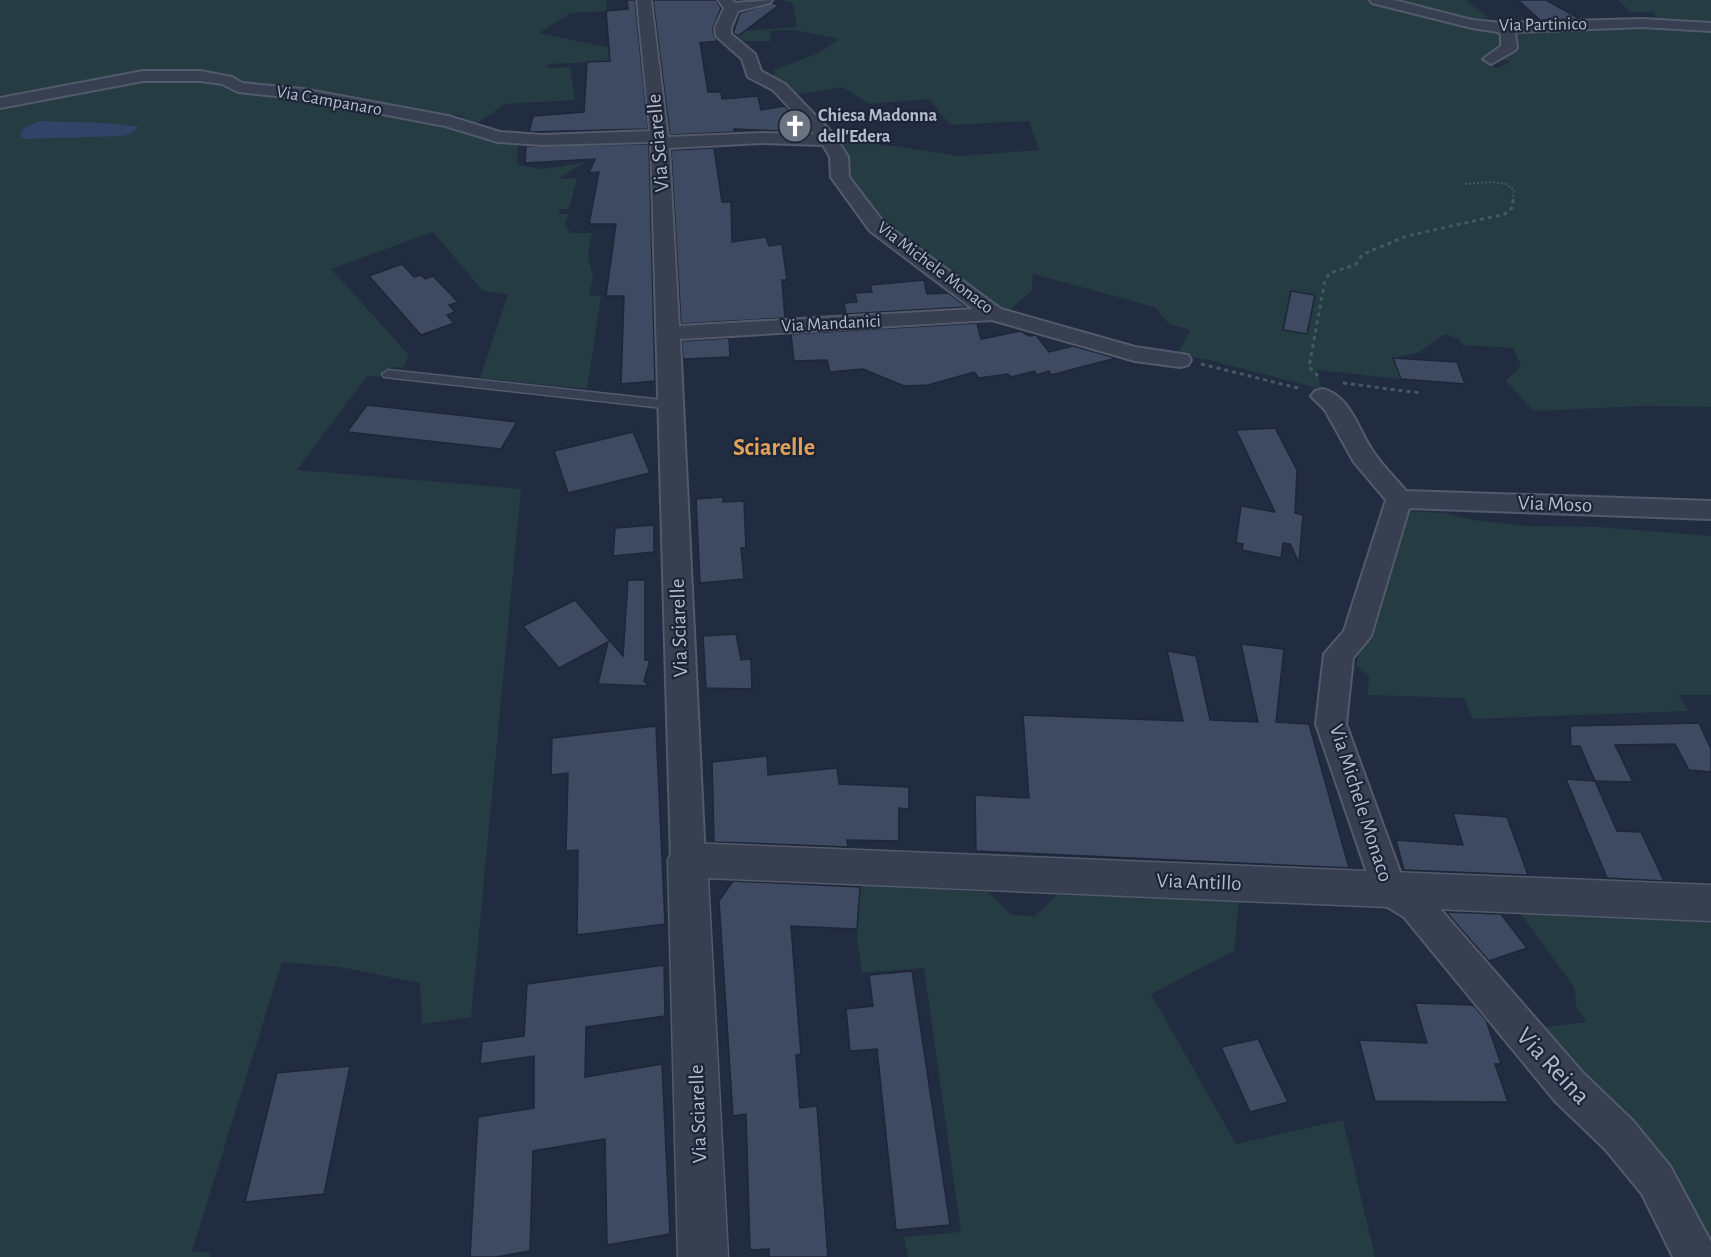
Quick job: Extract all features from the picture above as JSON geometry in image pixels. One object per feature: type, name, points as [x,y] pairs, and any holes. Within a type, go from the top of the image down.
[{"type":"street","name":"Via Sciarelle","points":[[644,0],[659,140],[669,333],[703,1257]]},
{"type":"street","points":[[765,0],[728,4],[730,16],[723,28],[724,36],[749,57],[754,74],[779,87],[829,140]]},
{"type":"street","name":"Via Partinico","points":[[1377,0],[1472,24],[1502,28],[1642,23],[1711,27]]},
{"type":"street","points":[[1491,59],[1509,48],[1509,34],[1502,28]]},
{"type":"street","name":"Via Campanaro","points":[[0,103],[143,76],[200,76],[226,80],[238,87],[303,94],[448,121],[498,137],[542,140],[659,140]]},
{"type":"street","points":[[659,140],[762,138],[829,140]]},
{"type":"street","name":"Via Michele Monaco","points":[[829,140],[839,156],[840,177],[877,227],[993,314],[1125,351],[1180,360]]},
{"type":"street","name":"Via Mandanici","points":[[669,333],[993,314]]},
{"type":"street","points":[[1324,389],[1363,456],[1399,499]]},
{"type":"street","name":"Via Michele Monaco","points":[[1390,890],[1331,724],[1339,654],[1357,636],[1399,499]]},
{"type":"street","name":"Via Moso","points":[[1399,499],[1711,510]]},
{"type":"street","name":"Via Antillo","points":[[688,860],[1711,903]]},
{"type":"street","name":"Via Reina","points":[[1390,890],[1416,906],[1569,1087],[1619,1135],[1656,1180],[1696,1257]]},
{"type":"lane","points":[[388,374],[672,405]]},
{"type":"path","points":[[1324,389],[1309,367],[1325,280],[1330,273],[1355,265],[1364,254],[1407,236],[1492,218],[1505,214],[1513,207],[1514,190],[1506,184],[1465,184]]},
{"type":"path","points":[[1180,360],[1324,389],[1363,384],[1420,393]]},
{"type":"green space","points":[[0,0],[606,0],[607,11],[571,13],[539,33],[616,49],[615,61],[548,64],[547,68],[570,67],[575,100],[505,104],[474,125],[459,122],[463,116],[455,114],[446,119],[245,87],[240,80],[229,77],[156,73],[0,101]]},
{"type":"green space","points":[[780,0],[1368,0],[1497,30],[1503,36],[1500,47],[1485,59],[1487,64],[1497,68],[1510,62],[1500,58],[1515,48],[1517,29],[1647,26],[1711,29],[1711,407],[1642,406],[1534,411],[1506,381],[1521,366],[1513,348],[1462,345],[1459,339],[1445,334],[1417,353],[1394,358],[1401,379],[1317,370],[1321,389],[1205,359],[1177,355],[1190,330],[1169,324],[1155,307],[1033,274],[1032,290],[1010,310],[993,309],[881,226],[844,177],[844,156],[838,138],[960,156],[1039,150],[1029,121],[950,125],[929,99],[869,104],[842,87],[795,95],[775,81],[773,70],[819,53],[839,39],[795,30],[770,31],[771,41],[739,41],[730,32],[797,27],[793,3]]},
{"type":"green space","points":[[1394,0],[1466,0],[1489,18],[1473,22]]},
{"type":"green space","points":[[1617,0],[1711,0],[1711,26],[1660,21],[1652,12],[1631,12]]},
{"type":"green space","points":[[143,77],[223,82],[233,90],[302,96],[446,123],[515,142],[518,144],[517,165],[542,169],[583,163],[559,179],[577,178],[569,209],[561,209],[558,214],[568,214],[565,225],[571,233],[592,233],[588,255],[593,278],[589,295],[601,296],[587,389],[480,378],[508,294],[483,291],[433,232],[331,269],[409,355],[403,368],[391,367],[383,377],[367,376],[297,470],[521,489],[471,1017],[422,1024],[420,983],[341,967],[282,962],[192,1251],[211,1253],[210,1257],[0,1257],[0,104]]},
{"type":"green space","points":[[1404,511],[1445,513],[1473,520],[1526,526],[1599,527],[1711,536],[1711,695],[1678,695],[1689,711],[1473,719],[1464,698],[1368,695],[1369,676],[1356,665]]},
{"type":"green space","points":[[860,885],[988,892],[1011,915],[1035,916],[1057,895],[1239,900],[1234,951],[1151,994],[1236,1144],[1343,1120],[1375,1257],[908,1257],[904,1237],[961,1232],[924,968],[862,973],[857,938]]},
{"type":"green space","points":[[1517,909],[1711,917],[1711,1257],[1689,1198],[1625,1124],[1529,1029],[1587,1022],[1577,1009],[1574,987]]},
{"type":"water","points":[[40,121],[106,123],[139,127],[131,134],[122,136],[25,139],[20,136],[24,128]]},
{"type":"building","points":[[627,0],[635,0],[648,129],[529,132],[533,116],[584,112],[587,62],[610,61],[606,11],[628,9]]},
{"type":"building","points":[[653,0],[716,0],[721,8],[713,28],[714,36],[718,41],[700,43],[708,92],[721,92],[722,99],[758,96],[761,110],[785,106],[806,132],[734,129],[734,132],[670,135]]},
{"type":"building","points":[[1518,0],[1546,0],[1580,19],[1540,20]]},
{"type":"building","points":[[772,3],[779,5],[738,36],[733,33],[740,13]]},
{"type":"building","points":[[649,144],[655,381],[621,384],[624,296],[606,296],[616,224],[589,224],[599,172],[589,173],[595,159],[525,163],[526,146]]},
{"type":"building","points":[[714,148],[722,202],[731,202],[732,242],[766,237],[769,246],[782,244],[787,280],[782,280],[785,318],[681,324],[671,150]]},
{"type":"building","points":[[402,264],[414,277],[421,275],[425,279],[433,276],[458,302],[449,305],[455,312],[447,315],[454,323],[421,335],[369,276]]},
{"type":"building","points":[[924,280],[927,294],[948,293],[967,307],[846,314],[844,303],[857,302],[855,293],[872,292],[870,285]]},
{"type":"building","points":[[1291,291],[1315,295],[1307,334],[1283,330]]},
{"type":"building","points":[[977,323],[981,339],[1021,331],[1029,336],[1036,335],[1049,352],[1073,346],[1116,358],[1051,375],[1049,371],[1037,375],[1034,371],[1011,377],[1008,374],[979,378],[974,372],[928,385],[904,386],[863,369],[830,372],[827,360],[794,361],[791,334]]},
{"type":"building","points":[[729,338],[730,357],[683,359],[682,341]]},
{"type":"building","points":[[1393,358],[1457,362],[1465,384],[1401,379]]},
{"type":"building","points":[[367,405],[517,422],[501,449],[347,432]]},
{"type":"building","points":[[1275,428],[1297,470],[1295,513],[1303,515],[1299,563],[1290,544],[1283,543],[1281,558],[1242,550],[1243,544],[1236,543],[1241,506],[1275,512],[1236,430]]},
{"type":"building","points":[[633,432],[650,473],[568,493],[554,451]]},
{"type":"building","points":[[723,497],[723,502],[744,501],[746,548],[741,548],[744,579],[700,583],[696,499]]},
{"type":"building","points":[[654,525],[654,552],[613,556],[615,528]]},
{"type":"building","points":[[628,580],[645,580],[645,660],[650,660],[644,681],[649,686],[598,684],[608,642],[559,668],[523,626],[575,600],[623,656]]},
{"type":"building","points":[[736,634],[741,660],[751,659],[752,689],[706,688],[703,636]]},
{"type":"building","points":[[1241,644],[1284,649],[1276,722],[1309,724],[1349,868],[976,851],[975,795],[1029,798],[1023,715],[1183,721],[1167,651],[1196,656],[1210,720],[1258,722]]},
{"type":"building","points":[[1699,723],[1711,749],[1711,772],[1689,770],[1675,744],[1615,745],[1633,782],[1595,781],[1580,746],[1571,746],[1570,726]]},
{"type":"building","points":[[656,726],[665,924],[577,935],[578,850],[566,851],[568,773],[551,775],[552,738]]},
{"type":"building","points":[[767,756],[768,775],[837,768],[839,784],[909,787],[909,809],[899,808],[899,841],[847,840],[848,847],[714,842],[712,762]]},
{"type":"building","points":[[1566,779],[1595,781],[1617,831],[1641,832],[1664,881],[1607,878]]},
{"type":"building","points":[[1453,813],[1507,817],[1528,875],[1404,870],[1396,840],[1463,845]]},
{"type":"building","points":[[733,881],[860,887],[857,929],[791,926],[801,1054],[796,1055],[800,1108],[817,1106],[828,1257],[769,1257],[769,1249],[750,1250],[746,1114],[733,1116],[719,901]]},
{"type":"building","points":[[1446,912],[1501,914],[1527,948],[1489,961]]},
{"type":"building","points":[[664,965],[665,1016],[586,1027],[585,1077],[662,1064],[670,1234],[607,1245],[605,1139],[533,1151],[530,1251],[496,1257],[470,1257],[478,1117],[534,1108],[534,1056],[480,1064],[482,1042],[524,1036],[527,984]]},
{"type":"building","points":[[912,971],[950,1225],[896,1230],[877,1049],[850,1051],[846,1009],[873,1006],[869,975]]},
{"type":"building","points":[[1415,1003],[1473,1005],[1486,1020],[1501,1064],[1495,1064],[1508,1102],[1375,1101],[1359,1040],[1427,1043]]},
{"type":"building","points":[[1258,1039],[1288,1102],[1250,1112],[1221,1047]]},
{"type":"building","points":[[350,1066],[324,1194],[245,1202],[277,1073]]},
{"type":"place","name":"Chiesa Madonna dell'Edera","points":[[795,126]]},
{"type":"district","name":"Sciarelle","points":[[774,448]]}]
